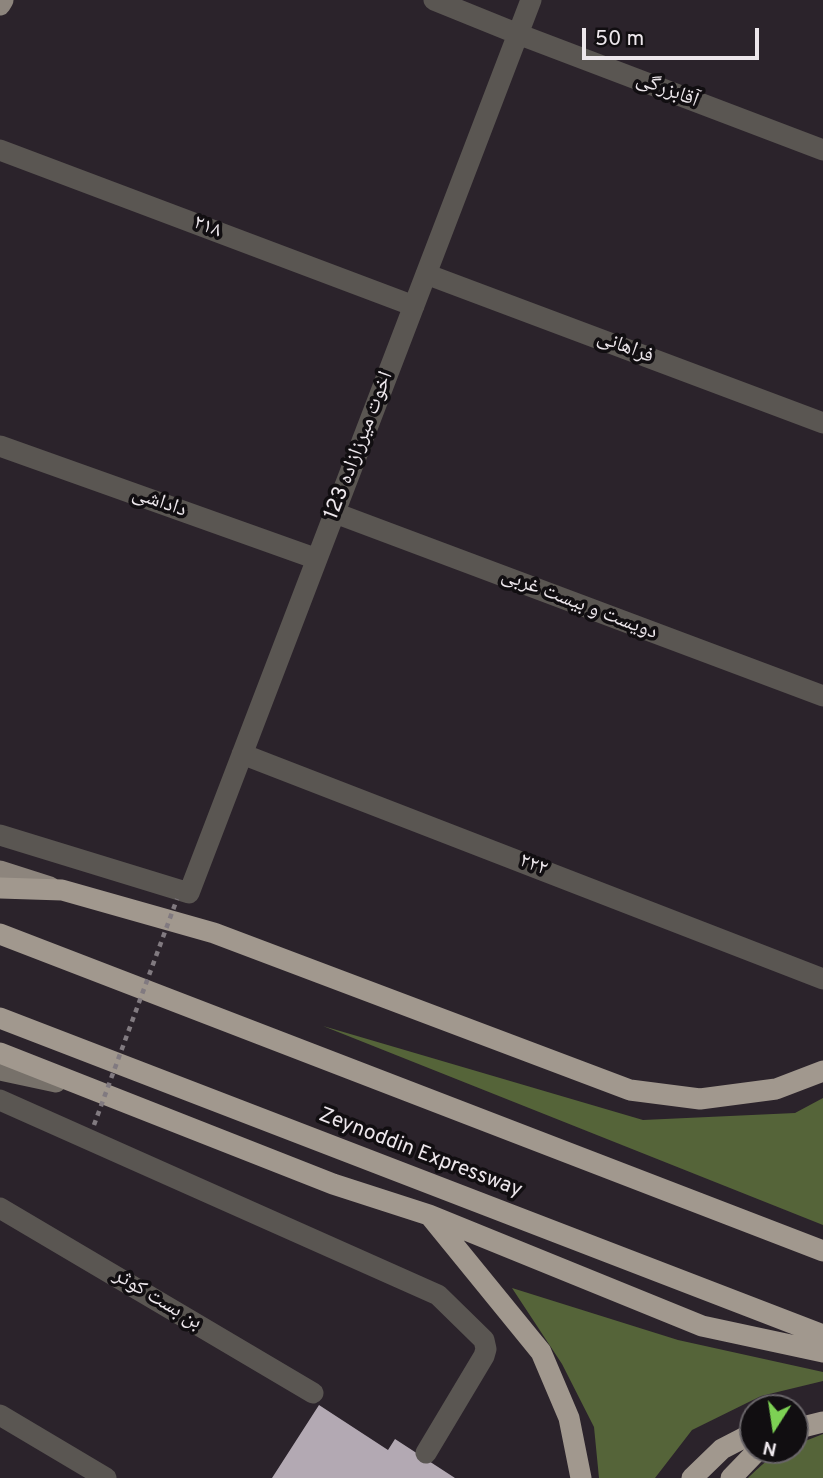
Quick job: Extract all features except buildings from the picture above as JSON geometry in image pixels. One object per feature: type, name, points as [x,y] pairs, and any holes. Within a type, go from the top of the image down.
[{"type":"highway","points":[[0,888],[62,890],[214,933],[630,1090],[700,1099],[776,1089],[823,1071]]},
{"type":"highway","points":[[0,934],[823,1251]]},
{"type":"highway","name":"Zeynoddin Expressway","points":[[0,1018],[823,1335]]},
{"type":"highway","points":[[0,1053],[333,1184],[429,1215],[702,1326],[823,1352]]},
{"type":"highway","points":[[429,1215],[541,1352],[569,1418],[581,1478]]},
{"type":"highway","points":[[692,1478],[722,1449],[739,1440]]},
{"type":"highway","points":[[730,1478],[744,1464]]},
{"type":"main road","points":[[0,5],[3,0]]},
{"type":"main road","points":[[0,872],[62,890]]},
{"type":"main road","points":[[0,1070],[89,1089]]},
{"type":"street","name":"آقابزرگی","points":[[434,0],[823,150]]},
{"type":"street","name":"اخوت میرزازاده 123","points":[[183,896],[242,754],[531,0]]},
{"type":"street","name":"۲۱۸","points":[[0,150],[414,306]]},
{"type":"street","name":"فراهانی","points":[[426,274],[823,423]]},
{"type":"street","name":"داداشی","points":[[0,446],[317,559]]},
{"type":"street","name":"دویست و بیست غربی","points":[[335,513],[823,696]]},
{"type":"street","name":"۲۲۲","points":[[242,754],[823,979]]},
{"type":"street","points":[[0,835],[183,896]]},
{"type":"street","points":[[0,1101],[438,1295],[484,1340],[486,1349],[426,1453]]},
{"type":"street","name":"بن بست کوثر","points":[[0,1208],[313,1393]]},
{"type":"street","points":[[0,1415],[106,1478]]},
{"type":"path","points":[[94,1125],[183,896]]},
{"type":"green space","points":[[323,1026],[643,1120],[795,1113],[823,1098],[823,1225]]},
{"type":"green space","points":[[512,1288],[678,1340],[823,1372],[823,1381],[769,1394],[739,1394],[739,1407],[692,1430],[655,1478],[599,1478],[594,1427],[562,1364]]},
{"type":"green space","points":[[823,1434],[823,1478],[748,1478],[763,1464],[809,1464],[809,1440]]}]
